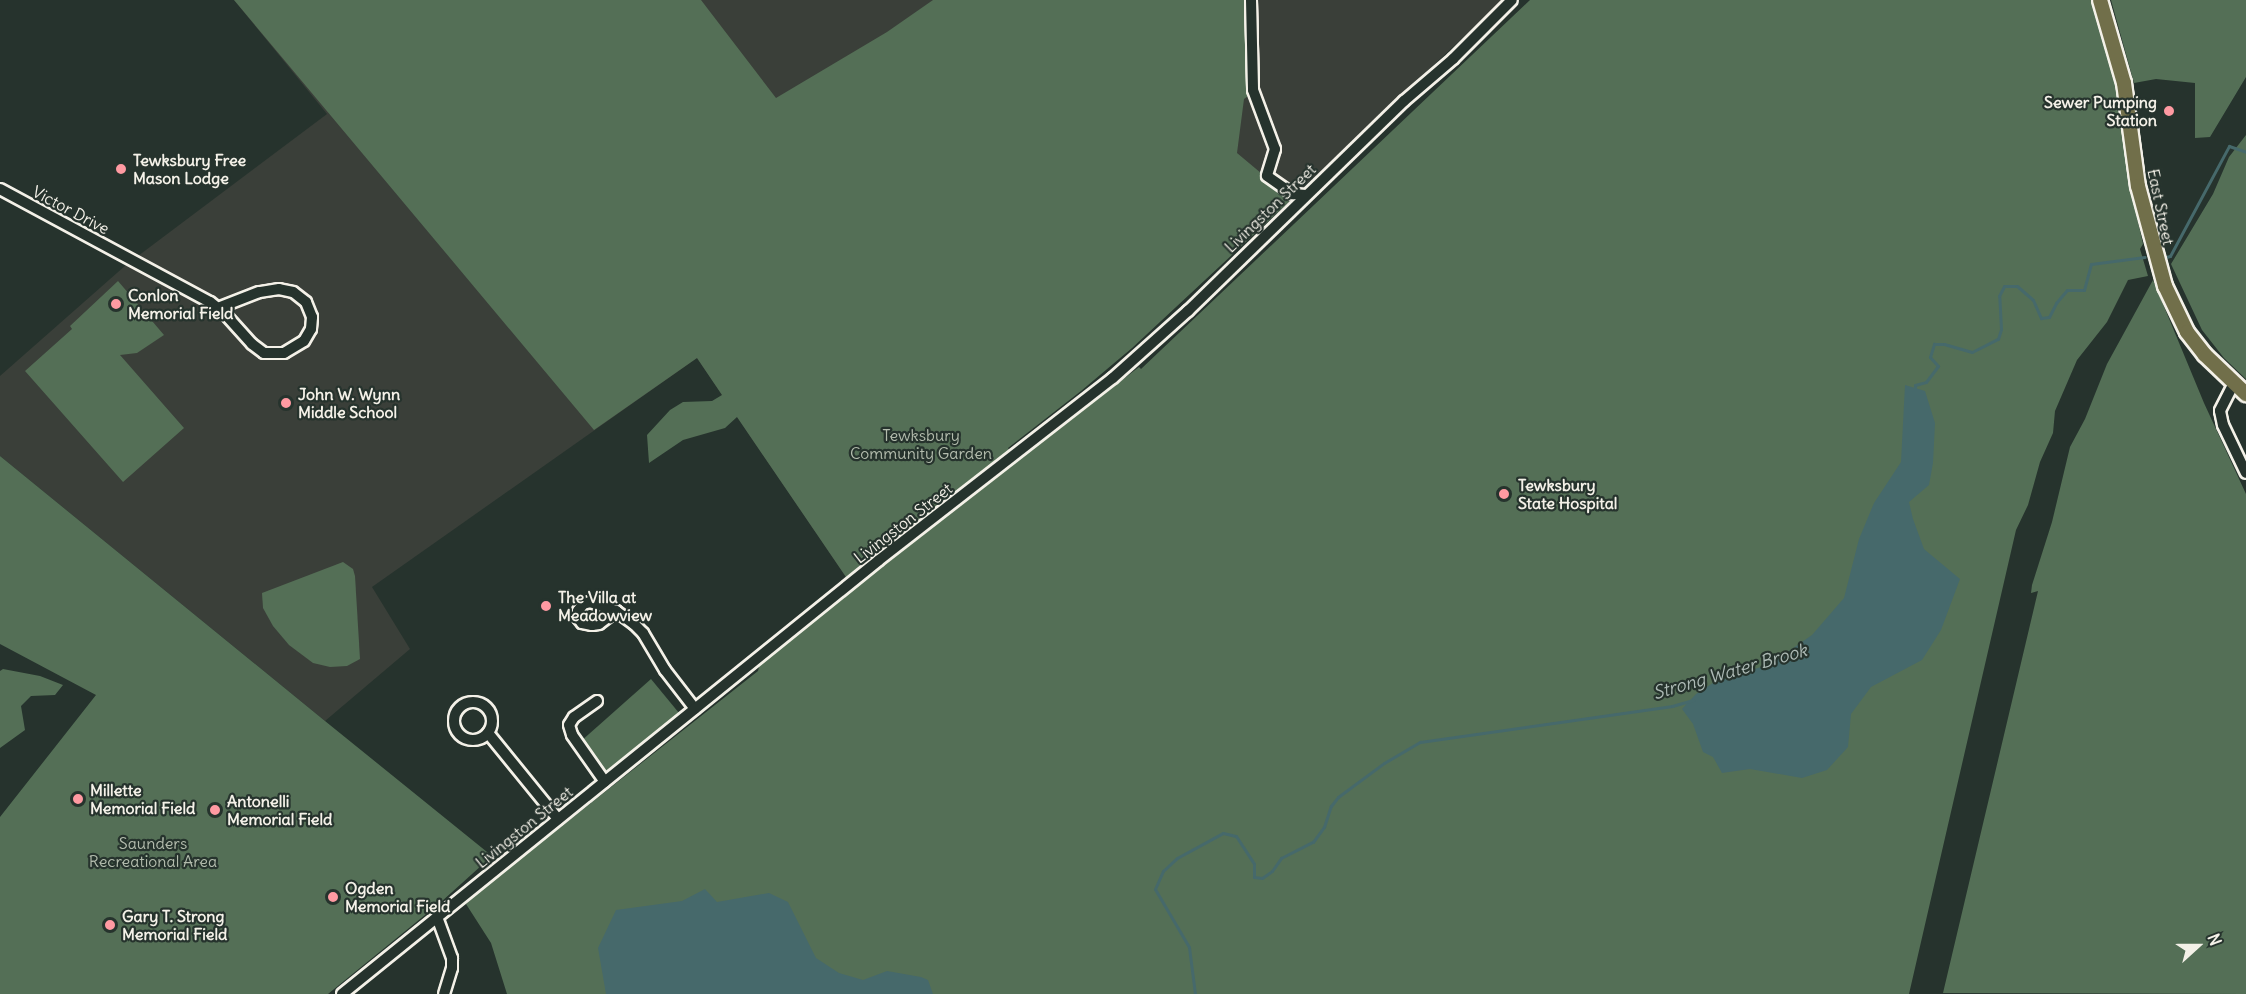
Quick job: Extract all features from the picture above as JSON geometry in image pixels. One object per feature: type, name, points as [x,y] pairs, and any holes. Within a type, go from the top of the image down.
[{"type":"main road","name":"East Street","points":[[2100,0],[2124,83],[2138,186],[2157,263],[2187,332],[2246,394]]},
{"type":"street","points":[[1251,0],[1253,90],[1275,149],[1267,176],[1293,194],[1306,195]]},
{"type":"street","name":"Livingston Street","points":[[342,994],[932,518],[1100,389],[1188,310],[1404,101],[1453,59],[1512,0]]},
{"type":"street","name":"Victor Drive","points":[[0,189],[218,308],[264,353],[284,354],[304,341],[311,329],[312,317],[306,302],[293,292],[279,289],[259,292],[218,308]]},
{"type":"street","points":[[2234,383],[2220,411],[2223,425],[2246,473]]},
{"type":"street","points":[[616,611],[643,633],[665,670],[695,709]]},
{"type":"street","points":[[597,701],[574,717],[569,725],[572,735],[605,782]]},
{"type":"street","points":[[488,733],[558,819]]},
{"type":"street","points":[[437,917],[452,958],[452,968],[444,994]]},
{"type":"shaded area","points":[[234,0],[1503,0],[1132,348],[846,577],[697,358],[372,587],[410,649],[325,721],[0,456],[0,376],[126,265],[327,114]]},
{"type":"green space","name":"Tewksbury Community Garden","points":[[234,0],[701,0],[776,98],[887,32],[933,0],[1249,0],[1248,96],[1244,99],[1237,153],[1292,199],[1132,348],[1008,448],[1010,451],[846,577],[737,417],[725,428],[683,440],[649,463],[647,435],[670,410],[683,402],[712,401],[722,395],[697,358],[594,430]]},
{"type":"green space","name":"Tewksbury State Hospital","points":[[1530,0],[2093,0],[2115,83],[2133,199],[2143,244],[2140,249],[2148,276],[2128,280],[2107,322],[2077,360],[2055,411],[2053,433],[2040,462],[2028,505],[2016,530],[1909,994],[507,994],[491,943],[466,904],[477,893],[758,671],[760,663],[801,628],[1139,367],[1141,369]]},
{"type":"green space","points":[[2111,0],[2246,0],[2246,77],[2210,137],[2195,138],[2195,83],[2156,79],[2134,83]]},
{"type":"green space","points":[[2246,135],[2246,379],[2224,358],[2202,330],[2171,264],[2213,194],[2229,157]]},
{"type":"green space","points":[[2153,280],[2204,403],[2246,494],[2246,994],[1943,993],[2038,591],[2031,593],[2032,585],[2052,522],[2070,447],[2085,419],[2107,364]]},
{"type":"green space","points":[[118,281],[164,335],[137,353],[120,355],[184,428],[123,482],[25,371],[72,329],[70,326]]},
{"type":"green space","name":"Saunders Recreational Area","points":[[0,456],[492,856],[441,902],[328,994],[0,994],[0,817],[96,695],[0,644]]},
{"type":"green space","points":[[343,562],[353,569],[355,576],[360,659],[347,666],[330,667],[313,663],[289,645],[273,626],[263,608],[262,593]]},
{"type":"green space","points":[[3,669],[40,676],[63,685],[55,695],[31,696],[21,706],[25,730],[0,748],[0,671]]},
{"type":"green space","points":[[651,679],[679,713],[605,772],[580,742]]},
{"type":"water","points":[[1905,385],[1925,391],[1935,423],[1933,463],[1929,485],[1909,502],[1913,519],[1924,549],[1960,579],[1941,630],[1922,660],[1871,687],[1851,714],[1848,747],[1827,770],[1802,778],[1750,769],[1722,773],[1713,757],[1703,752],[1693,724],[1682,709],[1696,694],[1713,683],[1764,666],[1786,653],[1812,635],[1844,598],[1859,539],[1874,503],[1901,462]]},
{"type":"water","points":[[705,889],[717,902],[769,893],[788,902],[816,958],[839,973],[863,980],[887,971],[921,977],[928,980],[933,994],[606,994],[598,948],[616,910],[682,901]]},
{"type":"waterway","name":"Strong Water Brook","points":[[2166,257],[2170,256],[2229,146],[2246,152]]},
{"type":"waterway","name":"Strong Water Brook","points":[[1915,392],[1915,385],[1926,382],[1938,366],[1930,357],[1934,344],[1944,344],[1972,352],[1998,339],[2001,329],[1999,296],[2004,286],[2017,286],[2033,300],[2041,318],[2049,317],[2056,303],[2067,290],[2084,290],[2091,264],[2145,257]]},
{"type":"waterway","name":"Strong Water Brook","points":[[1195,994],[1189,947],[1155,889],[1163,871],[1177,858],[1223,833],[1236,836],[1254,864],[1254,877],[1262,878],[1272,871],[1281,858],[1313,842],[1324,827],[1331,806],[1338,797],[1384,763],[1420,742],[1672,706],[1693,700]]},
{"type":"place","name":"Sewer Pumping Station","points":[[2169,111]]},
{"type":"place","name":"Tewksbury Free Mason Lodge","points":[[121,169]]},
{"type":"place","name":"Conlon Memorial Field","points":[[116,304]]},
{"type":"place","name":"John W. Wynn Middle School","points":[[286,403]]},
{"type":"place","name":"Tewksbury State Hospital","points":[[1504,494]]},
{"type":"place","name":"The Villa at Meadowview","points":[[546,606]]},
{"type":"place","name":"Millette Memorial Field","points":[[78,799]]},
{"type":"place","name":"Antonelli Memorial Field","points":[[215,810]]},
{"type":"place","name":"Ogden Memorial Field","points":[[333,897]]},
{"type":"place","name":"Gary T. Strong Memorial Field","points":[[110,925]]}]
